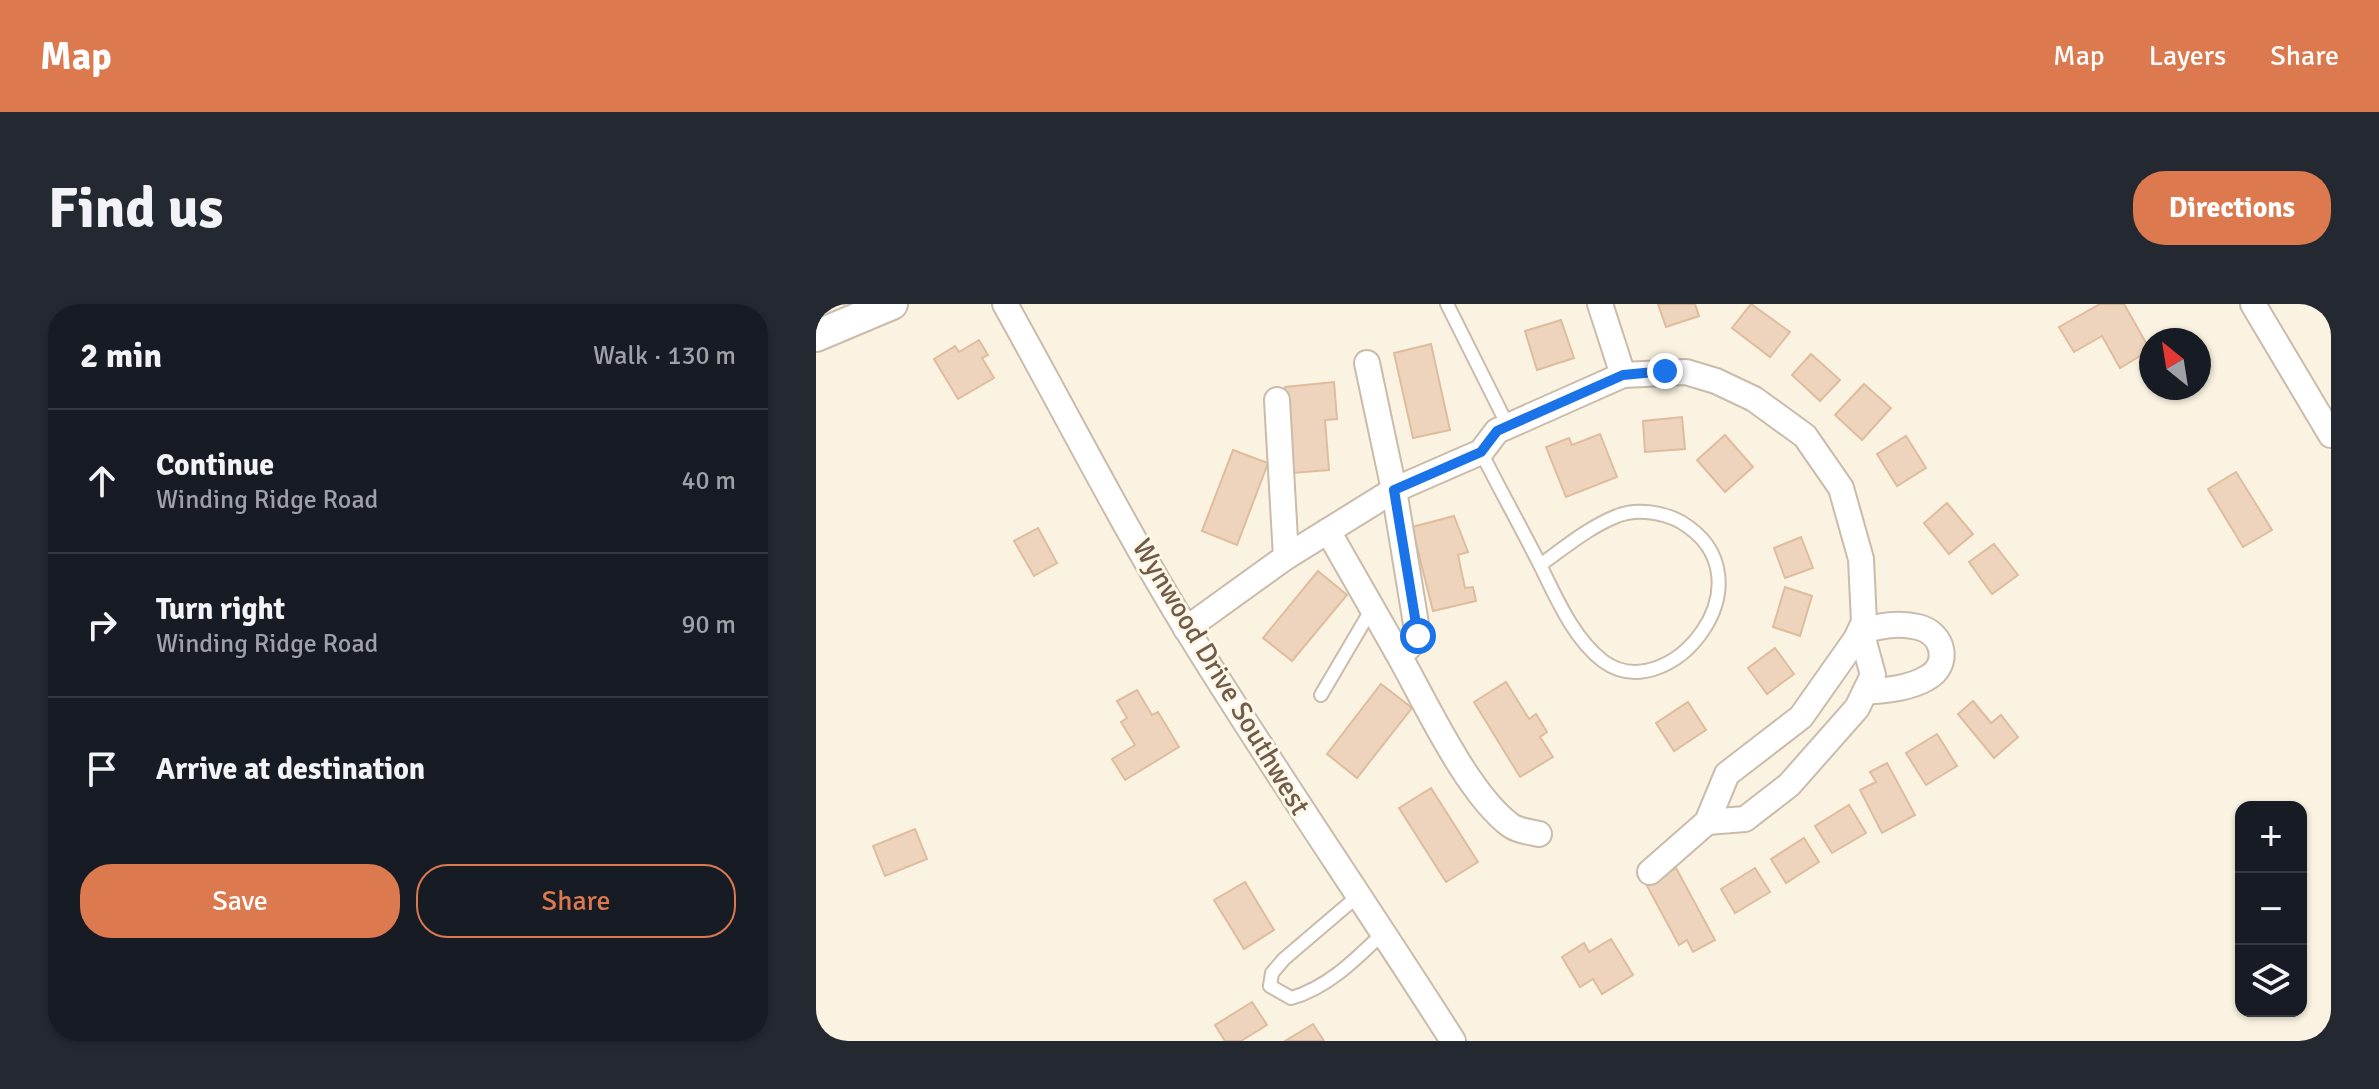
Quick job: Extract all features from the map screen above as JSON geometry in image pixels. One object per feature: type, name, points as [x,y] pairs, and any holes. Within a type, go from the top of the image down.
[{"type":"street","points":[[816,336],[892,304]]},
{"type":"street","name":"Wynwood Drive Southwest","points":[[1005,304],[1186,629],[1292,799],[1384,932],[1453,1041]]},
{"type":"street","points":[[1600,304],[1623,375]]},
{"type":"street","points":[[2253,304],[2331,435]]},
{"type":"street","points":[[1367,363],[1394,490],[1418,636],[1408,648],[1396,650]]},
{"type":"street","points":[[1186,629],[1286,557],[1394,490],[1481,452],[1497,431],[1623,375],[1675,372],[1716,381],[1754,399],[1805,436],[1841,488],[1852,517],[1861,559],[1864,601],[1861,631],[1873,675],[1857,708],[1789,785],[1745,819],[1707,822]]},
{"type":"street","points":[[1277,400],[1286,557]]},
{"type":"street","points":[[1328,531],[1469,776],[1492,808],[1513,828],[1539,834]]},
{"type":"street","points":[[1650,872],[1707,822],[1727,774],[1801,717],[1861,631],[1893,623],[1921,627],[1937,638],[1943,651],[1940,667],[1928,678],[1896,689],[1865,692]]},
{"type":"lane","points":[[1447,304],[1508,426]]},
{"type":"lane","points":[[1481,452],[1540,565],[1584,642],[1604,662],[1626,671],[1658,667],[1686,651],[1712,616],[1721,587],[1711,554],[1698,536],[1671,517],[1652,513],[1619,515],[1540,565]]},
{"type":"lane","points":[[1321,695],[1371,610]]},
{"type":"lane","points":[[1359,895],[1284,959],[1272,973],[1270,986],[1278,994],[1291,998],[1307,994],[1337,975],[1384,932]]},
{"type":"building","points":[[1658,304],[1695,304],[1699,316],[1666,327]]},
{"type":"building","points":[[1751,304],[1790,332],[1770,357],[1732,328]]},
{"type":"building","points":[[2100,304],[2124,304],[2139,331],[2139,357],[2120,368],[2102,336],[2074,352],[2059,327]]},
{"type":"building","points":[[1561,320],[1574,358],[1537,370],[1525,331]]},
{"type":"building","points":[[979,340],[988,355],[982,358],[994,378],[958,399],[934,359],[955,346],[959,352]]},
{"type":"building","points":[[1431,344],[1450,430],[1413,438],[1394,353]]},
{"type":"building","points":[[1811,354],[1840,380],[1820,401],[1792,375]]},
{"type":"building","points":[[1334,382],[1337,419],[1325,420],[1329,470],[1292,473],[1285,387]]},
{"type":"building","points":[[1864,384],[1891,408],[1862,440],[1835,415]]},
{"type":"building","points":[[1682,417],[1685,449],[1645,452],[1643,421]]},
{"type":"building","points":[[1600,434],[1617,477],[1566,497],[1546,447],[1569,438],[1572,445]]},
{"type":"building","points":[[1725,435],[1753,467],[1725,492],[1697,460]]},
{"type":"building","points":[[1906,436],[1926,468],[1897,486],[1877,454]]},
{"type":"building","points":[[1233,450],[1268,463],[1237,545],[1202,531]]},
{"type":"building","points":[[2236,472],[2272,530],[2243,547],[2208,489]]},
{"type":"building","points":[[1947,503],[1973,534],[1949,554],[1924,523]]},
{"type":"building","points":[[1454,516],[1468,552],[1458,555],[1465,588],[1473,587],[1476,601],[1433,611],[1412,527]]},
{"type":"building","points":[[1038,528],[1057,563],[1034,576],[1014,541]]},
{"type":"building","points":[[1801,537],[1813,568],[1785,578],[1774,548]]},
{"type":"building","points":[[1994,544],[2018,575],[1992,594],[1969,562]]},
{"type":"building","points":[[1318,571],[1347,595],[1292,661],[1263,638]]},
{"type":"building","points":[[1785,587],[1812,596],[1800,636],[1773,627]]},
{"type":"building","points":[[1775,648],[1794,674],[1767,694],[1748,668]]},
{"type":"building","points":[[1506,682],[1529,719],[1536,714],[1547,732],[1540,737],[1553,757],[1520,777],[1474,702]]},
{"type":"building","points":[[1381,684],[1412,708],[1357,778],[1327,754]]},
{"type":"building","points":[[1137,690],[1152,715],[1158,712],[1179,747],[1125,780],[1112,759],[1135,745],[1121,722],[1127,718],[1117,701]]},
{"type":"building","points":[[1973,701],[1991,723],[2001,715],[2018,737],[1994,758],[1958,714]]},
{"type":"building","points":[[1688,702],[1706,730],[1674,751],[1656,723]]},
{"type":"building","points":[[1937,734],[1957,766],[1926,785],[1906,753]]},
{"type":"building","points":[[1887,763],[1915,815],[1882,833],[1860,790],[1876,782],[1870,772]]},
{"type":"building","points":[[1431,788],[1478,862],[1446,882],[1399,808]]},
{"type":"building","points":[[1849,805],[1866,833],[1832,853],[1815,826]]},
{"type":"building","points":[[915,829],[927,859],[885,876],[873,846]]},
{"type":"building","points":[[1804,838],[1819,862],[1786,883],[1771,859]]},
{"type":"building","points":[[1676,868],[1715,940],[1693,952],[1687,940],[1679,945],[1646,884]]},
{"type":"building","points":[[1755,868],[1770,892],[1735,913],[1721,889]]},
{"type":"building","points":[[1245,882],[1274,930],[1244,949],[1214,900]]},
{"type":"building","points":[[1611,939],[1633,975],[1602,994],[1593,979],[1580,987],[1562,957],[1584,943],[1589,952]]},
{"type":"building","points":[[1252,1002],[1267,1025],[1241,1041],[1225,1041],[1215,1025]]},
{"type":"building","points":[[1313,1024],[1324,1041],[1285,1041]]},
{"type":"route","points":[[1418,636],[1394,490],[1481,452],[1497,431],[1623,375],[1665,371]]}]
